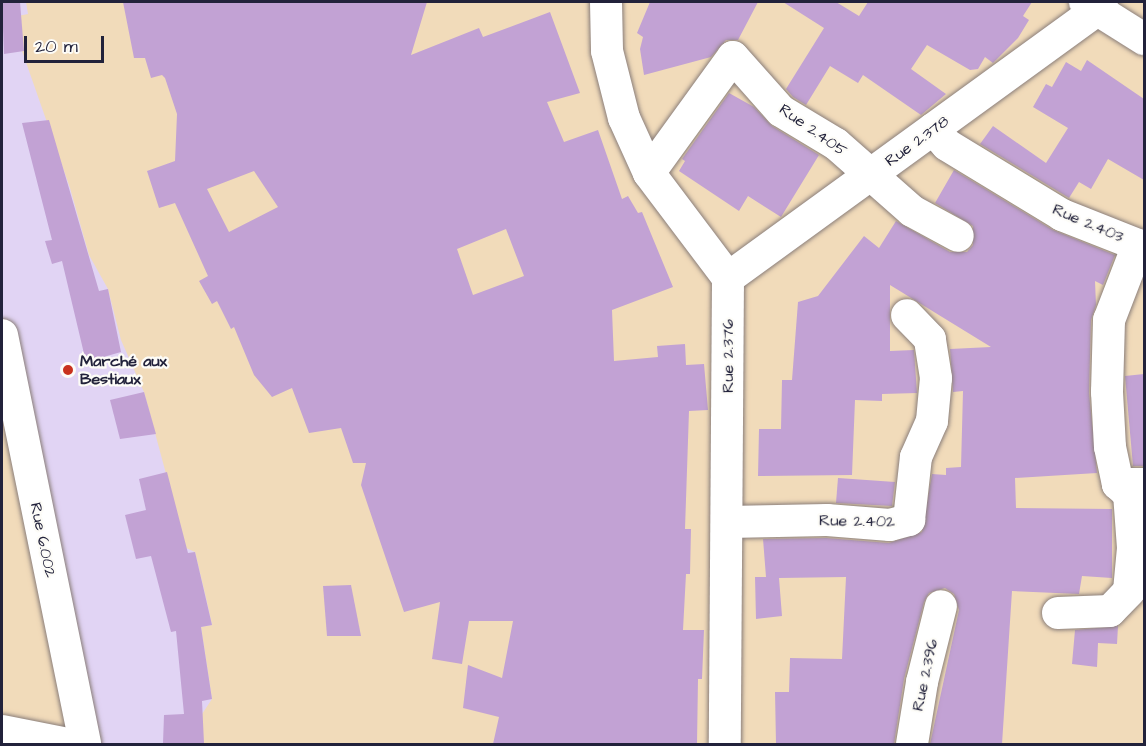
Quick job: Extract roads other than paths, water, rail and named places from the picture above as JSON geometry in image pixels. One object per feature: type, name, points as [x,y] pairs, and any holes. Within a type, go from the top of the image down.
[{"type":"street","points":[[606,2],[607,51],[624,118],[649,173],[728,278]]},
{"type":"street","points":[[1095,4],[1144,39]]},
{"type":"street","name":"Rue 2.378","points":[[728,278],[933,129],[1095,4]]},
{"type":"street","name":"Rue 2.405","points":[[649,173],[733,57],[781,111],[836,144],[912,211],[958,236]]},
{"type":"street","name":"Rue 2.403","points":[[933,129],[947,145],[1062,215],[1138,245],[1109,320],[1110,447],[1131,484]]},
{"type":"street","name":"Rue 2.376","points":[[725,744],[728,278]]},
{"type":"street","name":"Rue 2.402","points":[[728,522],[827,520],[890,525],[909,520],[916,457],[932,422],[936,378],[930,339],[906,315]]},
{"type":"street","name":"Rue 6.002","points":[[2,335],[85,744]]},
{"type":"street","points":[[1058,613],[1110,611],[1129,591],[1133,548],[1129,494],[1131,484]]},
{"type":"street","name":"Rue 2.396","points":[[912,744],[922,682],[941,606]]},
{"type":"street","points":[[2,731],[68,744]]},
{"type":"place","name":"Marché aux Bestiaux","points":[[68,370]]}]
